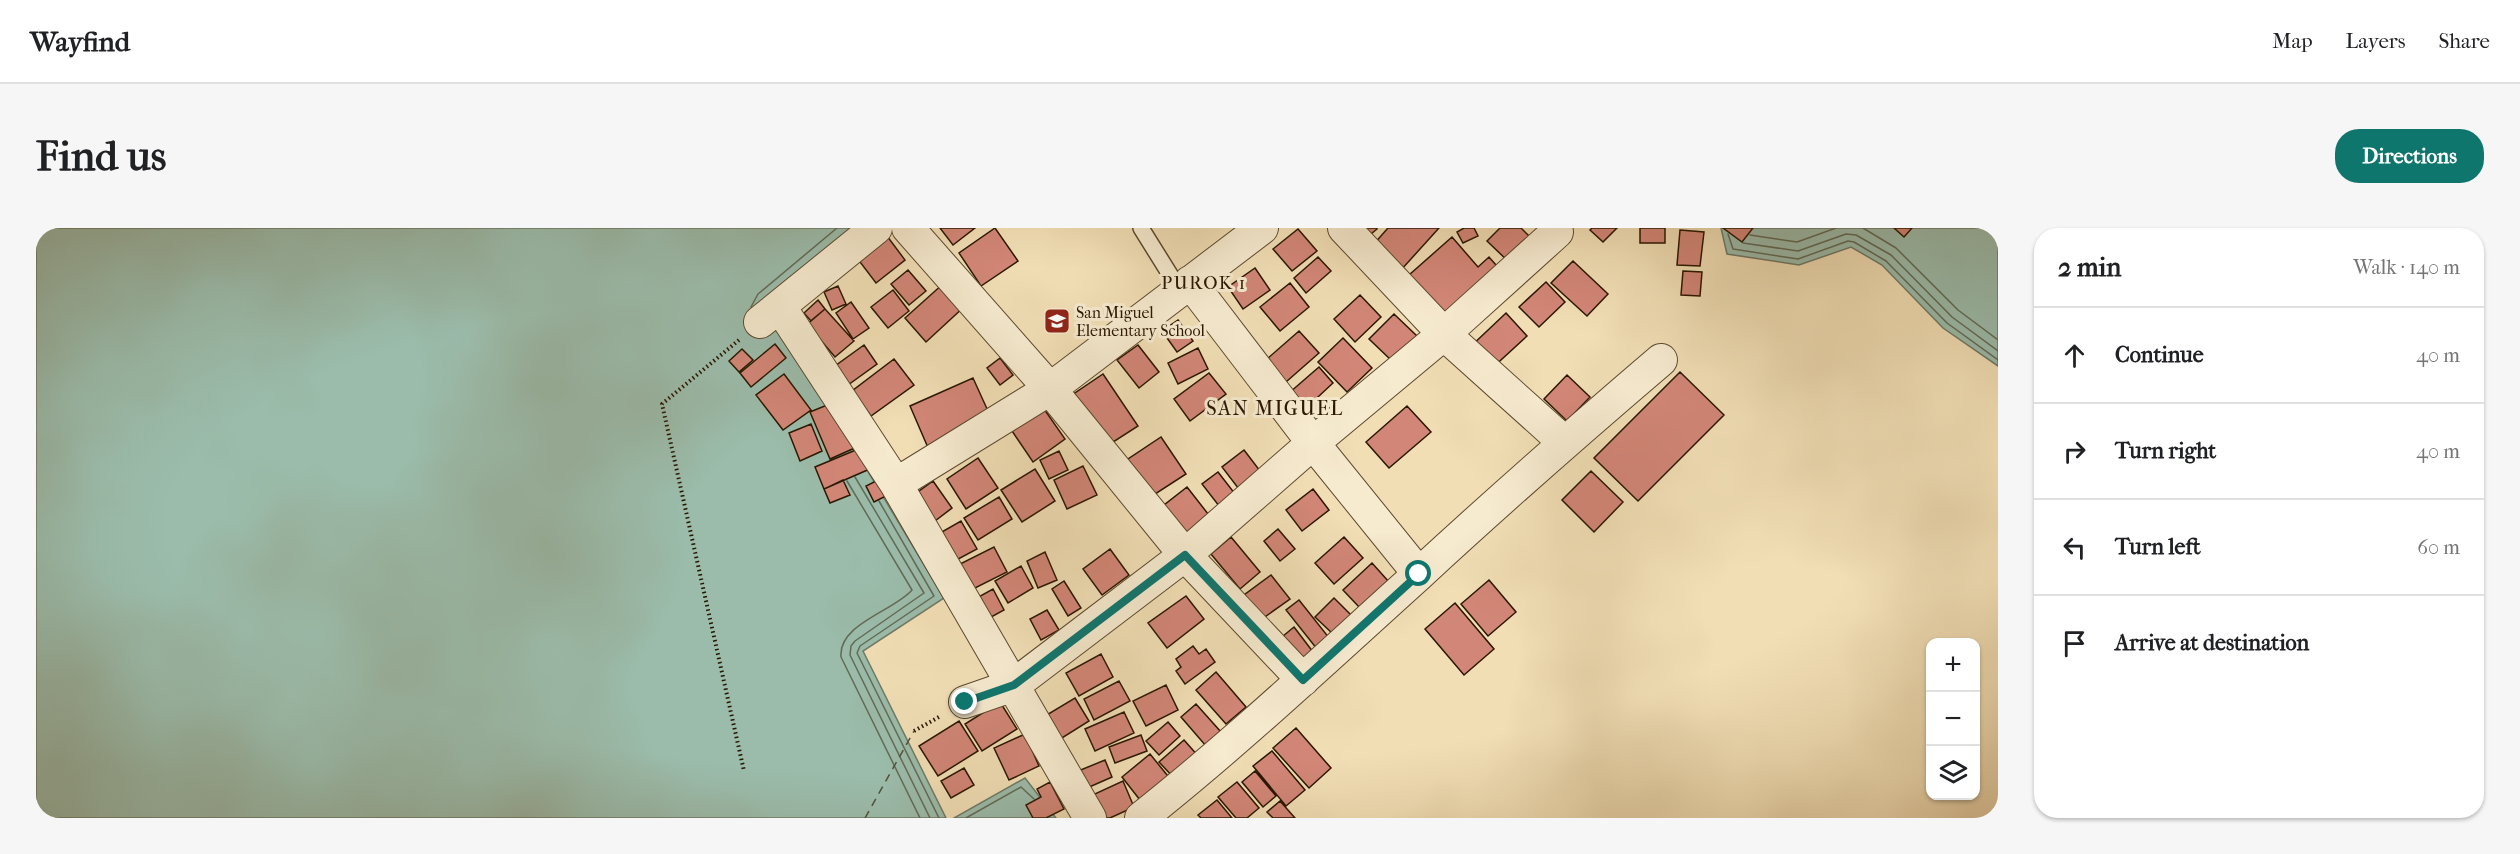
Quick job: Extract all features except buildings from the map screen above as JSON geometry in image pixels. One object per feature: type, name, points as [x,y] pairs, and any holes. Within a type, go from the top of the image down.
[{"type":"street","points":[[876,228],[770,315],[896,484],[1090,818]]},
{"type":"street","points":[[908,228],[1050,389],[1185,555],[1303,680]]},
{"type":"street","points":[[896,484],[1050,389],[1262,228]]},
{"type":"street","points":[[1344,228],[1444,334],[1564,442]]},
{"type":"street","points":[[965,702],[1014,685],[1185,555],[1313,443],[1444,334],[1557,232]]},
{"type":"street","points":[[1185,286],[1419,574]]},
{"type":"street","points":[[1141,818],[1303,680],[1564,442],[1661,360]]},
{"type":"lane","points":[[1141,228],[1185,286]]},
{"type":"path","points":[[744,771],[662,404],[770,315]]},
{"type":"water","points":[[36,228],[872,228],[772,312],[944,598],[863,651],[946,818],[36,818]]},
{"type":"water","points":[[1721,228],[1998,228],[1998,366],[1943,328],[1882,265],[1851,247],[1799,265],[1727,254]]},
{"type":"water","points":[[1025,778],[1056,818],[954,818]]},
{"type":"ferry route","points":[[865,818],[914,731]]},
{"type":"place","name":"San Miguel Elementary School","points":[[1057,321]]},
{"type":"district","name":"PUROK 1","points":[[1204,283]]},
{"type":"district","name":"SAN MIGUEL","points":[[1275,408]]},
{"type":"route","points":[[965,702],[1014,685],[1185,555],[1303,680],[1419,574]]}]
